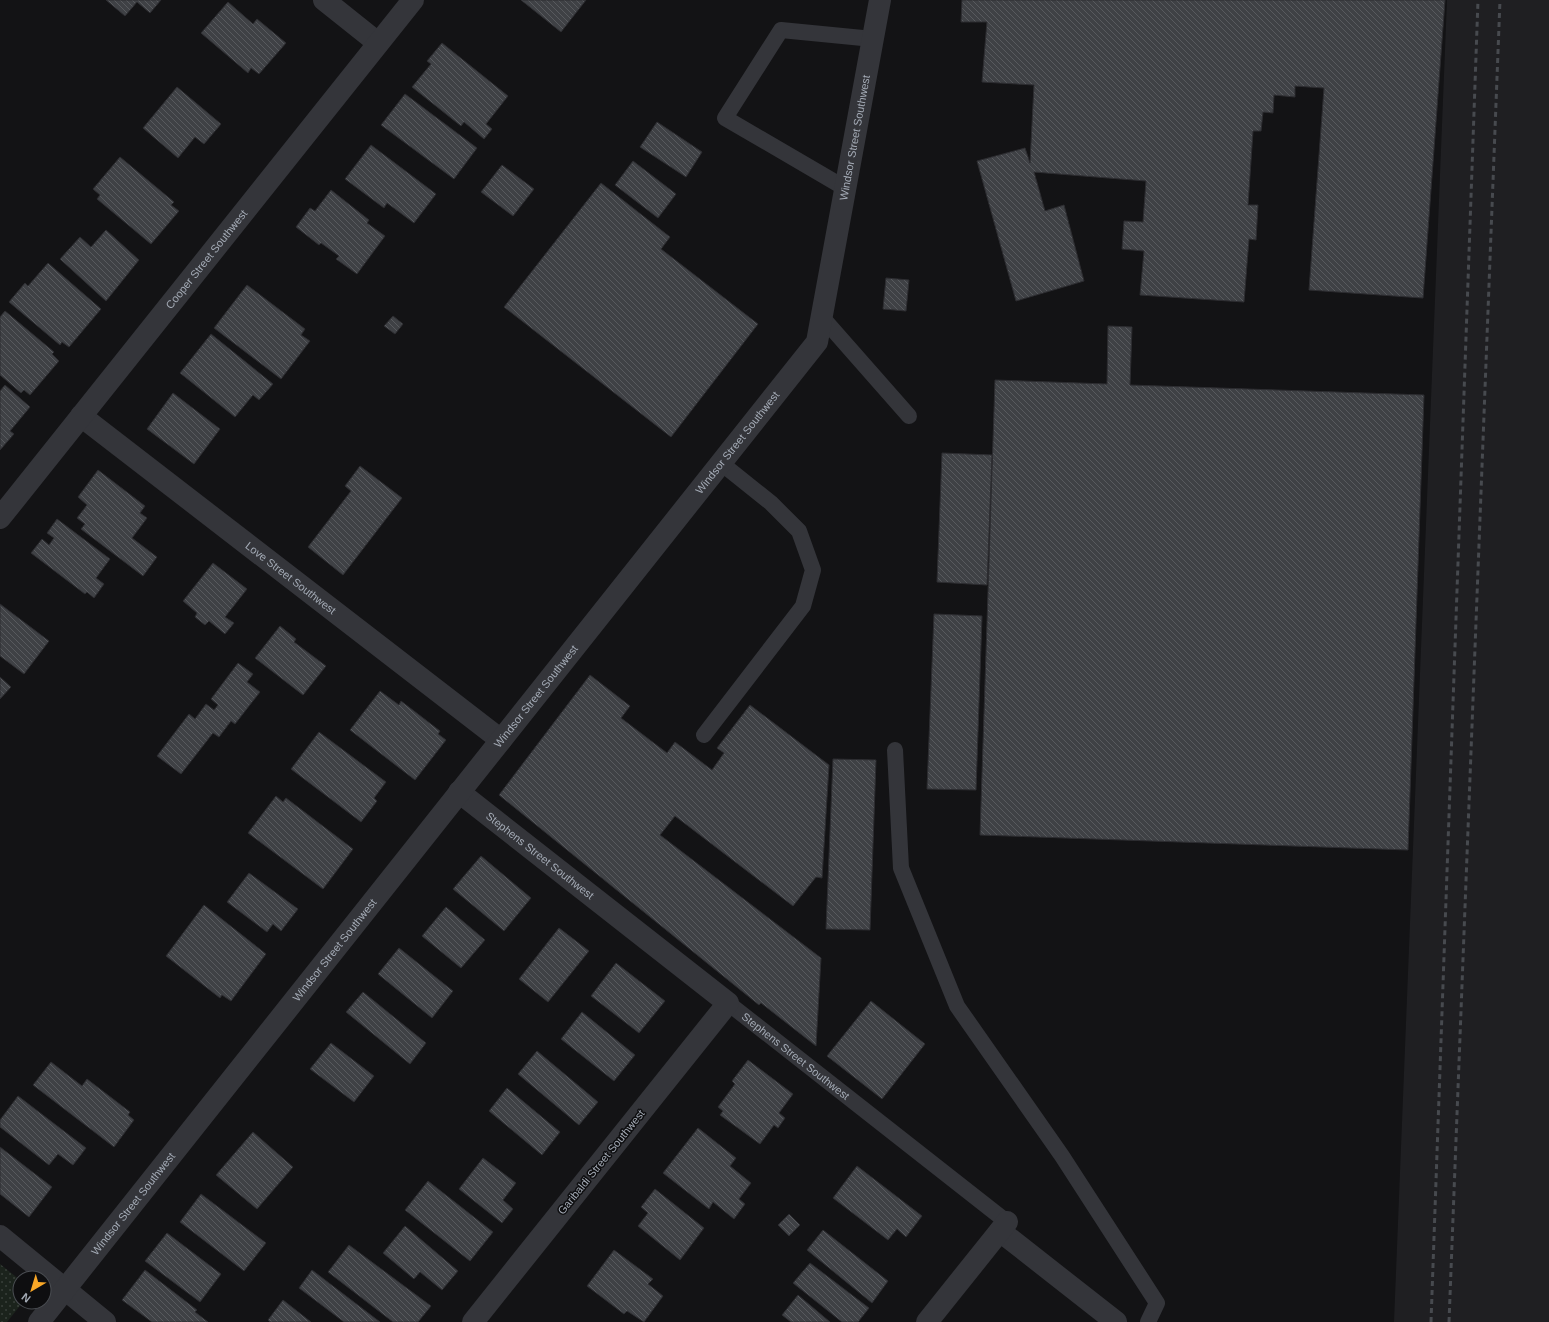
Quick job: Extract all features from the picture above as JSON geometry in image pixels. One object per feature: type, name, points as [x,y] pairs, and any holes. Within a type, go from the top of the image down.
[{"type":"street","points":[[324,0],[378,43]]},
{"type":"street","name":"Cooper Street Southwest","points":[[0,518],[413,0]]},
{"type":"street","name":"Windsor Street Southwest","points":[[39,1322],[817,342],[880,0]]},
{"type":"street","name":"Love Street Southwest","points":[[81,416],[501,740]]},
{"type":"street","name":"Stephens Street Southwest","points":[[459,792],[728,1003]]},
{"type":"street","name":"Garibaldi Street Southwest","points":[[473,1322],[728,1003]]},
{"type":"street","points":[[927,1322],[1004,1226]]},
{"type":"street","name":"Stephens Street Southwest","points":[[1004,1226],[1116,1322]]},
{"type":"street","points":[[0,1236],[105,1322]]},
{"type":"lane","points":[[845,188],[725,118],[781,30],[873,39]]},
{"type":"lane","points":[[821,316],[909,416]]},
{"type":"lane","points":[[704,735],[803,606],[813,570],[799,531],[771,503],[721,463]]},
{"type":"lane","points":[[895,750],[901,868],[957,1006],[1062,1156],[1157,1303],[1148,1322]]},
{"type":"lane","name":"Stephens Street Southwest","points":[[728,1003],[1004,1226]]},
{"type":"shaded area","points":[[1447,0],[1549,0],[1549,1322],[1394,1322]]},
{"type":"shaded area","points":[[0,1264],[12,1274],[12,1310],[17,1310],[7,1322],[0,1322]]},
{"type":"building","points":[[106,0],[161,0],[150,13],[137,2],[125,16]]},
{"type":"building","points":[[521,0],[586,0],[561,32]]},
{"type":"building","points":[[962,0],[1445,0],[1423,298],[1309,290],[1324,88],[1295,86],[1295,97],[1274,95],[1273,113],[1263,112],[1261,131],[1253,131],[1248,205],[1258,205],[1256,240],[1249,239],[1244,302],[1140,295],[1144,251],[1122,249],[1124,221],[1143,222],[1146,181],[1034,172],[1045,211],[1064,205],[1084,281],[1016,301],[977,161],[1025,148],[1030,163],[1034,85],[982,82],[987,22],[961,22]]},
{"type":"building","points":[[228,2],[253,24],[257,19],[286,43],[259,74],[251,68],[248,73],[201,33]]},
{"type":"building","points":[[442,43],[508,96],[486,124],[492,129],[484,139],[464,122],[461,126],[412,87],[431,64],[427,61]]},
{"type":"building","points":[[177,87],[221,124],[204,144],[195,137],[178,158],[143,128]]},
{"type":"building","points":[[405,94],[477,148],[454,179],[381,125]]},
{"type":"building","points":[[657,122],[702,152],[686,177],[640,147]]},
{"type":"building","points":[[371,145],[436,194],[414,223],[387,203],[384,208],[345,179]]},
{"type":"building","points":[[120,157],[174,202],[171,205],[179,211],[151,244],[97,199],[100,195],[93,189]]},
{"type":"building","points":[[633,161],[676,194],[658,218],[615,185]]},
{"type":"building","points":[[502,165],[534,189],[513,216],[481,192]]},
{"type":"building","points":[[601,183],[670,237],[661,249],[758,324],[671,437],[504,307]]},
{"type":"building","points":[[331,190],[369,220],[367,223],[385,236],[357,274],[336,259],[339,256],[321,243],[319,245],[296,227],[310,208],[315,211]]},
{"type":"building","points":[[106,230],[139,260],[106,301],[60,259],[80,237],[91,247]]},
{"type":"building","points":[[48,263],[101,309],[69,347],[62,342],[60,345],[9,302],[25,283],[28,286]]},
{"type":"building","points":[[886,278],[909,280],[906,311],[883,309]]},
{"type":"building","points":[[247,285],[305,329],[301,335],[310,341],[281,379],[214,328]]},
{"type":"building","points":[[5,311],[54,352],[52,354],[59,361],[30,395],[24,390],[21,393],[0,375],[0,317]]},
{"type":"building","points":[[393,316],[403,324],[395,334],[384,326]]},
{"type":"building","points":[[1108,326],[1132,327],[1130,385],[1424,395],[1408,850],[980,835],[995,380],[1107,384]]},
{"type":"building","points":[[211,334],[273,384],[259,400],[253,395],[235,417],[180,373]]},
{"type":"building","points":[[5,385],[30,407],[10,431],[14,434],[0,450],[0,391]]},
{"type":"building","points":[[173,393],[220,429],[194,464],[147,429]]},
{"type":"building","points":[[942,453],[992,455],[987,585],[937,582]]},
{"type":"building","points":[[360,466],[402,498],[343,575],[308,547],[351,491],[345,486]]},
{"type":"building","points":[[98,470],[145,506],[140,513],[147,518],[132,538],[157,557],[143,576],[81,529],[85,524],[77,518],[87,505],[78,497]]},
{"type":"building","points":[[57,519],[110,559],[96,578],[104,584],[94,598],[87,592],[85,594],[31,553],[42,539],[49,545],[54,538],[47,533]]},
{"type":"building","points":[[213,563],[247,589],[225,617],[234,623],[225,634],[209,621],[205,625],[195,617],[197,613],[183,601]]},
{"type":"building","points":[[0,604],[49,641],[24,674],[0,656]]},
{"type":"building","points":[[934,614],[982,616],[976,790],[927,789]]},
{"type":"building","points":[[280,626],[296,639],[294,642],[326,666],[303,695],[255,658]]},
{"type":"building","points":[[238,663],[253,674],[247,682],[260,692],[235,724],[231,721],[219,737],[213,733],[181,774],[157,756],[189,714],[195,719],[206,704],[214,710],[218,705],[211,699]]},
{"type":"building","points":[[590,675],[630,706],[621,718],[667,753],[675,742],[712,770],[724,753],[717,748],[750,705],[829,765],[822,878],[816,877],[793,906],[675,816],[660,835],[821,958],[816,1046],[761,1003],[759,1005],[499,795]]},
{"type":"building","points":[[0,677],[11,687],[0,699]]},
{"type":"building","points":[[380,691],[399,705],[401,701],[440,731],[438,734],[446,740],[415,780],[350,730]]},
{"type":"building","points":[[319,732],[386,782],[374,798],[377,801],[361,822],[291,769]]},
{"type":"building","points":[[833,759],[876,760],[870,930],[826,929]]},
{"type":"building","points":[[276,796],[283,802],[286,798],[353,849],[323,889],[248,833]]},
{"type":"building","points":[[481,856],[531,898],[504,931],[453,889]]},
{"type":"building","points":[[249,873],[298,909],[281,931],[273,924],[267,932],[227,902]]},
{"type":"building","points":[[204,905],[266,954],[231,1001],[222,995],[220,998],[166,956]]},
{"type":"building","points":[[446,907],[485,940],[461,968],[422,936]]},
{"type":"building","points":[[559,928],[589,951],[548,1002],[519,979]]},
{"type":"building","points":[[399,948],[453,991],[432,1018],[378,974]]},
{"type":"building","points":[[616,963],[665,1001],[639,1033],[591,996]]},
{"type":"building","points":[[363,992],[426,1043],[410,1064],[346,1012]]},
{"type":"building","points":[[871,1001],[925,1044],[882,1099],[827,1056]]},
{"type":"building","points":[[582,1012],[635,1055],[614,1081],[561,1039]]},
{"type":"building","points":[[331,1043],[374,1076],[354,1102],[310,1069]]},
{"type":"building","points":[[537,1051],[598,1102],[579,1125],[518,1074]]},
{"type":"building","points":[[748,1060],[793,1094],[779,1113],[785,1118],[778,1128],[774,1125],[760,1144],[720,1115],[723,1111],[718,1107],[735,1084],[732,1081]]},
{"type":"building","points":[[51,1062],[82,1086],[87,1079],[130,1112],[128,1115],[134,1120],[114,1147],[33,1085]]},
{"type":"building","points":[[507,1088],[560,1132],[542,1155],[489,1111]]},
{"type":"building","points":[[18,1096],[86,1148],[73,1165],[58,1154],[49,1165],[0,1127],[0,1120]]},
{"type":"building","points":[[698,1128],[736,1158],[730,1166],[751,1183],[739,1199],[745,1204],[734,1219],[713,1202],[709,1209],[663,1173]]},
{"type":"building","points":[[253,1132],[293,1167],[257,1209],[216,1175]]},
{"type":"building","points":[[0,1147],[52,1187],[29,1217],[0,1194]]},
{"type":"building","points":[[483,1158],[516,1183],[503,1200],[513,1209],[502,1223],[459,1189]]},
{"type":"building","points":[[857,1166],[922,1216],[906,1237],[897,1229],[888,1240],[833,1198]]},
{"type":"building","points":[[428,1181],[493,1232],[470,1261],[405,1210]]},
{"type":"building","points":[[655,1189],[704,1228],[680,1260],[638,1226],[648,1213],[641,1207]]},
{"type":"building","points":[[201,1194],[266,1243],[244,1271],[180,1222]]},
{"type":"building","points":[[789,1214],[800,1225],[789,1236],[778,1225]]},
{"type":"building","points":[[405,1226],[458,1271],[442,1290],[420,1272],[414,1279],[383,1253]]},
{"type":"building","points":[[823,1230],[888,1281],[872,1303],[807,1250]]},
{"type":"building","points":[[167,1233],[221,1274],[200,1302],[145,1261]]},
{"type":"building","points":[[349,1245],[431,1306],[418,1322],[393,1322],[328,1272]]},
{"type":"building","points":[[614,1250],[653,1279],[648,1284],[663,1296],[644,1322],[627,1311],[624,1314],[587,1286]]},
{"type":"building","points":[[810,1263],[869,1308],[858,1322],[842,1322],[793,1283]]},
{"type":"building","points":[[145,1270],[197,1310],[195,1312],[208,1322],[152,1322],[122,1300]]},
{"type":"building","points":[[312,1270],[380,1322],[344,1322],[299,1288]]},
{"type":"building","points":[[798,1295],[830,1322],[791,1322],[782,1315]]},
{"type":"building","points":[[283,1300],[311,1322],[270,1322],[268,1320]]},
{"type":"railway","points":[[1431,1322],[1478,0]]},
{"type":"railway","points":[[1449,1322],[1500,0]]}]
